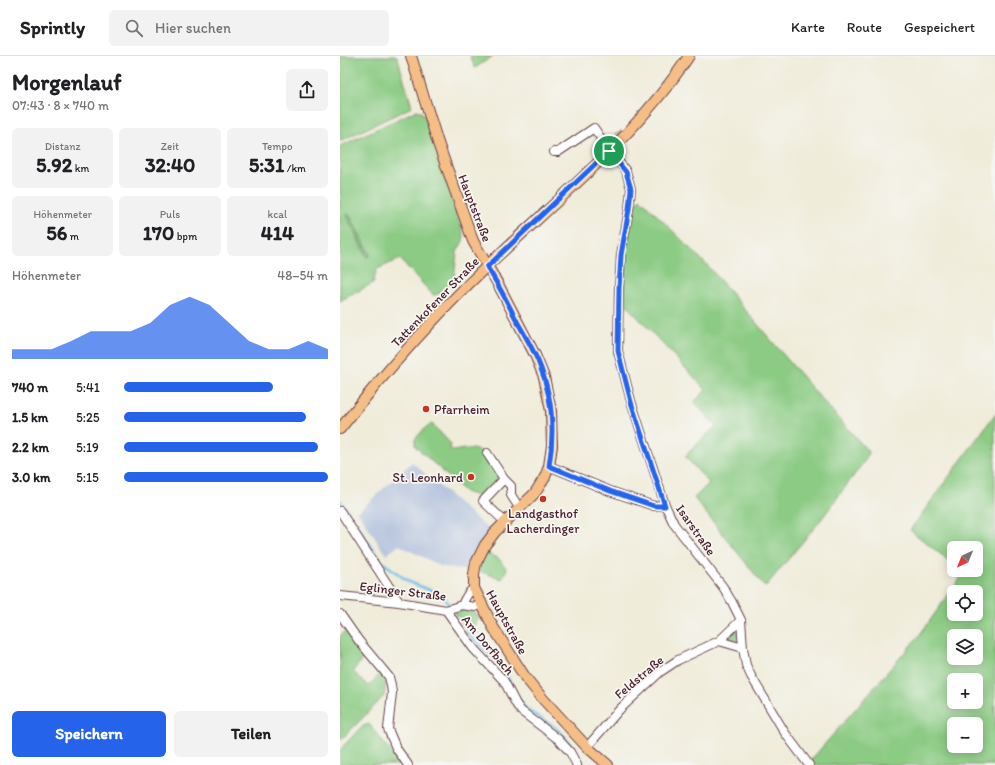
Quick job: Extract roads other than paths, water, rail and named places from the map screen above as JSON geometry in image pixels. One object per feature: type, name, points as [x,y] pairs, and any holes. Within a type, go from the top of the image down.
[{"type":"main road","name":"Hauptstraße","points":[[411,56],[425,104],[473,242],[498,284],[535,355],[544,377],[551,411],[552,446],[549,466],[545,477],[540,486],[520,509],[494,532],[480,554],[474,574],[474,588],[493,627],[525,677],[587,747],[605,764]]},
{"type":"main road","name":"Tattenkofener Straße","points":[[340,429],[409,347],[487,267],[609,151],[650,109],[689,56]]},
{"type":"street","points":[[554,152],[558,152],[565,148],[594,128],[609,151]]},
{"type":"street","name":"Isarstraße","points":[[609,151],[626,172],[631,189],[621,255],[618,351],[631,402],[665,506],[674,524],[723,587],[741,620],[746,665],[751,676],[785,733],[809,765]]},
{"type":"street","points":[[488,453],[504,479],[511,486],[511,495],[520,509]]},
{"type":"street","points":[[549,466],[654,506],[665,506]]},
{"type":"street","points":[[504,479],[483,501],[505,522]]},
{"type":"street","points":[[340,511],[399,602]]},
{"type":"street","name":"Eglinger Straße","points":[[462,605],[470,591],[474,588]]},
{"type":"street","name":"Eglinger Straße","points":[[340,596],[449,609],[462,605],[475,607],[481,605]]},
{"type":"street","name":"Am Dorfbach","points":[[449,609],[472,648],[504,681],[521,711],[558,739],[570,752],[577,765]]},
{"type":"street","points":[[340,614],[359,641],[389,677],[392,685],[392,693],[388,730],[396,748],[408,765]]},
{"type":"street","name":"Feldstraße","points":[[587,747],[620,709],[660,672],[678,660],[719,641],[741,620]]},
{"type":"street","points":[[719,641],[743,648]]},
{"type":"waterway","points":[[340,500],[381,561],[409,582],[440,594],[445,598],[450,608]]},
{"type":"waterway","points":[[466,632],[503,667],[516,695],[526,709],[556,728],[566,738],[584,765]]},
{"type":"tunnel","points":[[617,131],[622,137]]},
{"type":"place","name":"Pfarrheim","points":[[426,409]]},
{"type":"place","name":"St. Leonhard","points":[[471,477]]},
{"type":"place","name":"Landgasthof Lacherdinger","points":[[543,499]]}]
